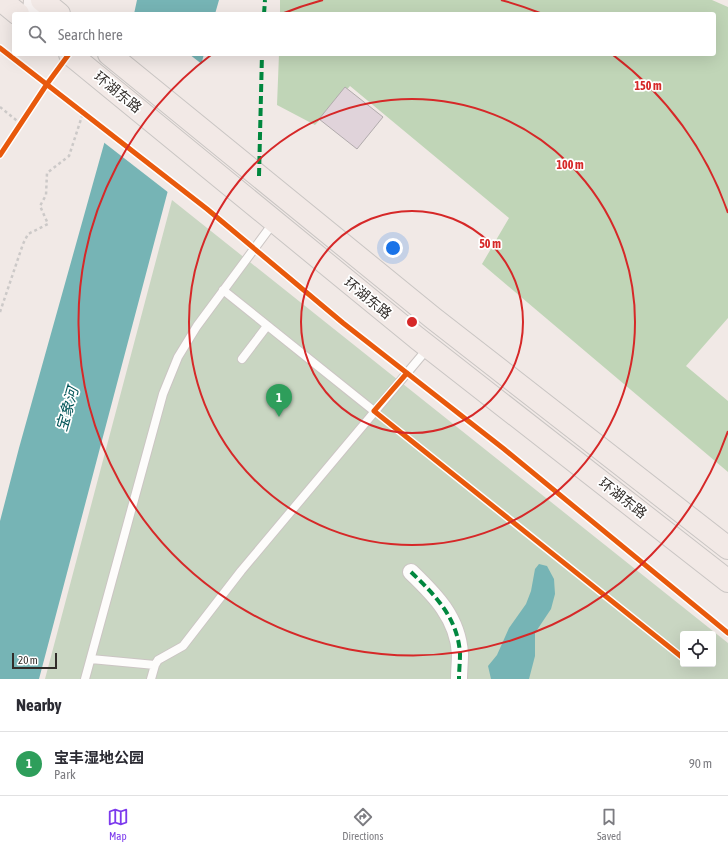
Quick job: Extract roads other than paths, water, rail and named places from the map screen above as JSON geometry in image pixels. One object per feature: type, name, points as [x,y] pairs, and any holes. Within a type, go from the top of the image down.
[{"type":"main road","points":[[1,0],[16,12]]},
{"type":"main road","name":"环湖东路","points":[[73,56],[428,347],[728,581]]},
{"type":"main road","name":"环湖东路","points":[[111,56],[433,318],[728,548]]},
{"type":"street","points":[[35,0],[50,9]]},
{"type":"street","points":[[411,572],[442,604],[449,617],[457,637],[460,654],[458,679]]},
{"type":"lane","points":[[85,679],[163,394],[178,357],[197,326],[274,221]]},
{"type":"lane","points":[[223,290],[374,411]]},
{"type":"lane","points":[[242,359],[268,326]]},
{"type":"lane","points":[[151,679],[158,660],[183,646],[241,571],[428,347]]},
{"type":"lane","points":[[90,660],[155,665]]},
{"type":"water","points":[[137,0],[219,0],[216,12],[134,12]]},
{"type":"water","name":"宝象河","points":[[125,56],[203,56],[39,679],[0,679],[0,521],[104,144]]},
{"type":"water","points":[[539,564],[547,566],[554,579],[555,594],[551,609],[535,633],[535,656],[529,679],[491,679],[488,666],[497,655],[509,628],[526,604],[531,591],[535,569]]},
{"type":"place","name":"宝丰湿地公园","points":[[279,417]]}]
